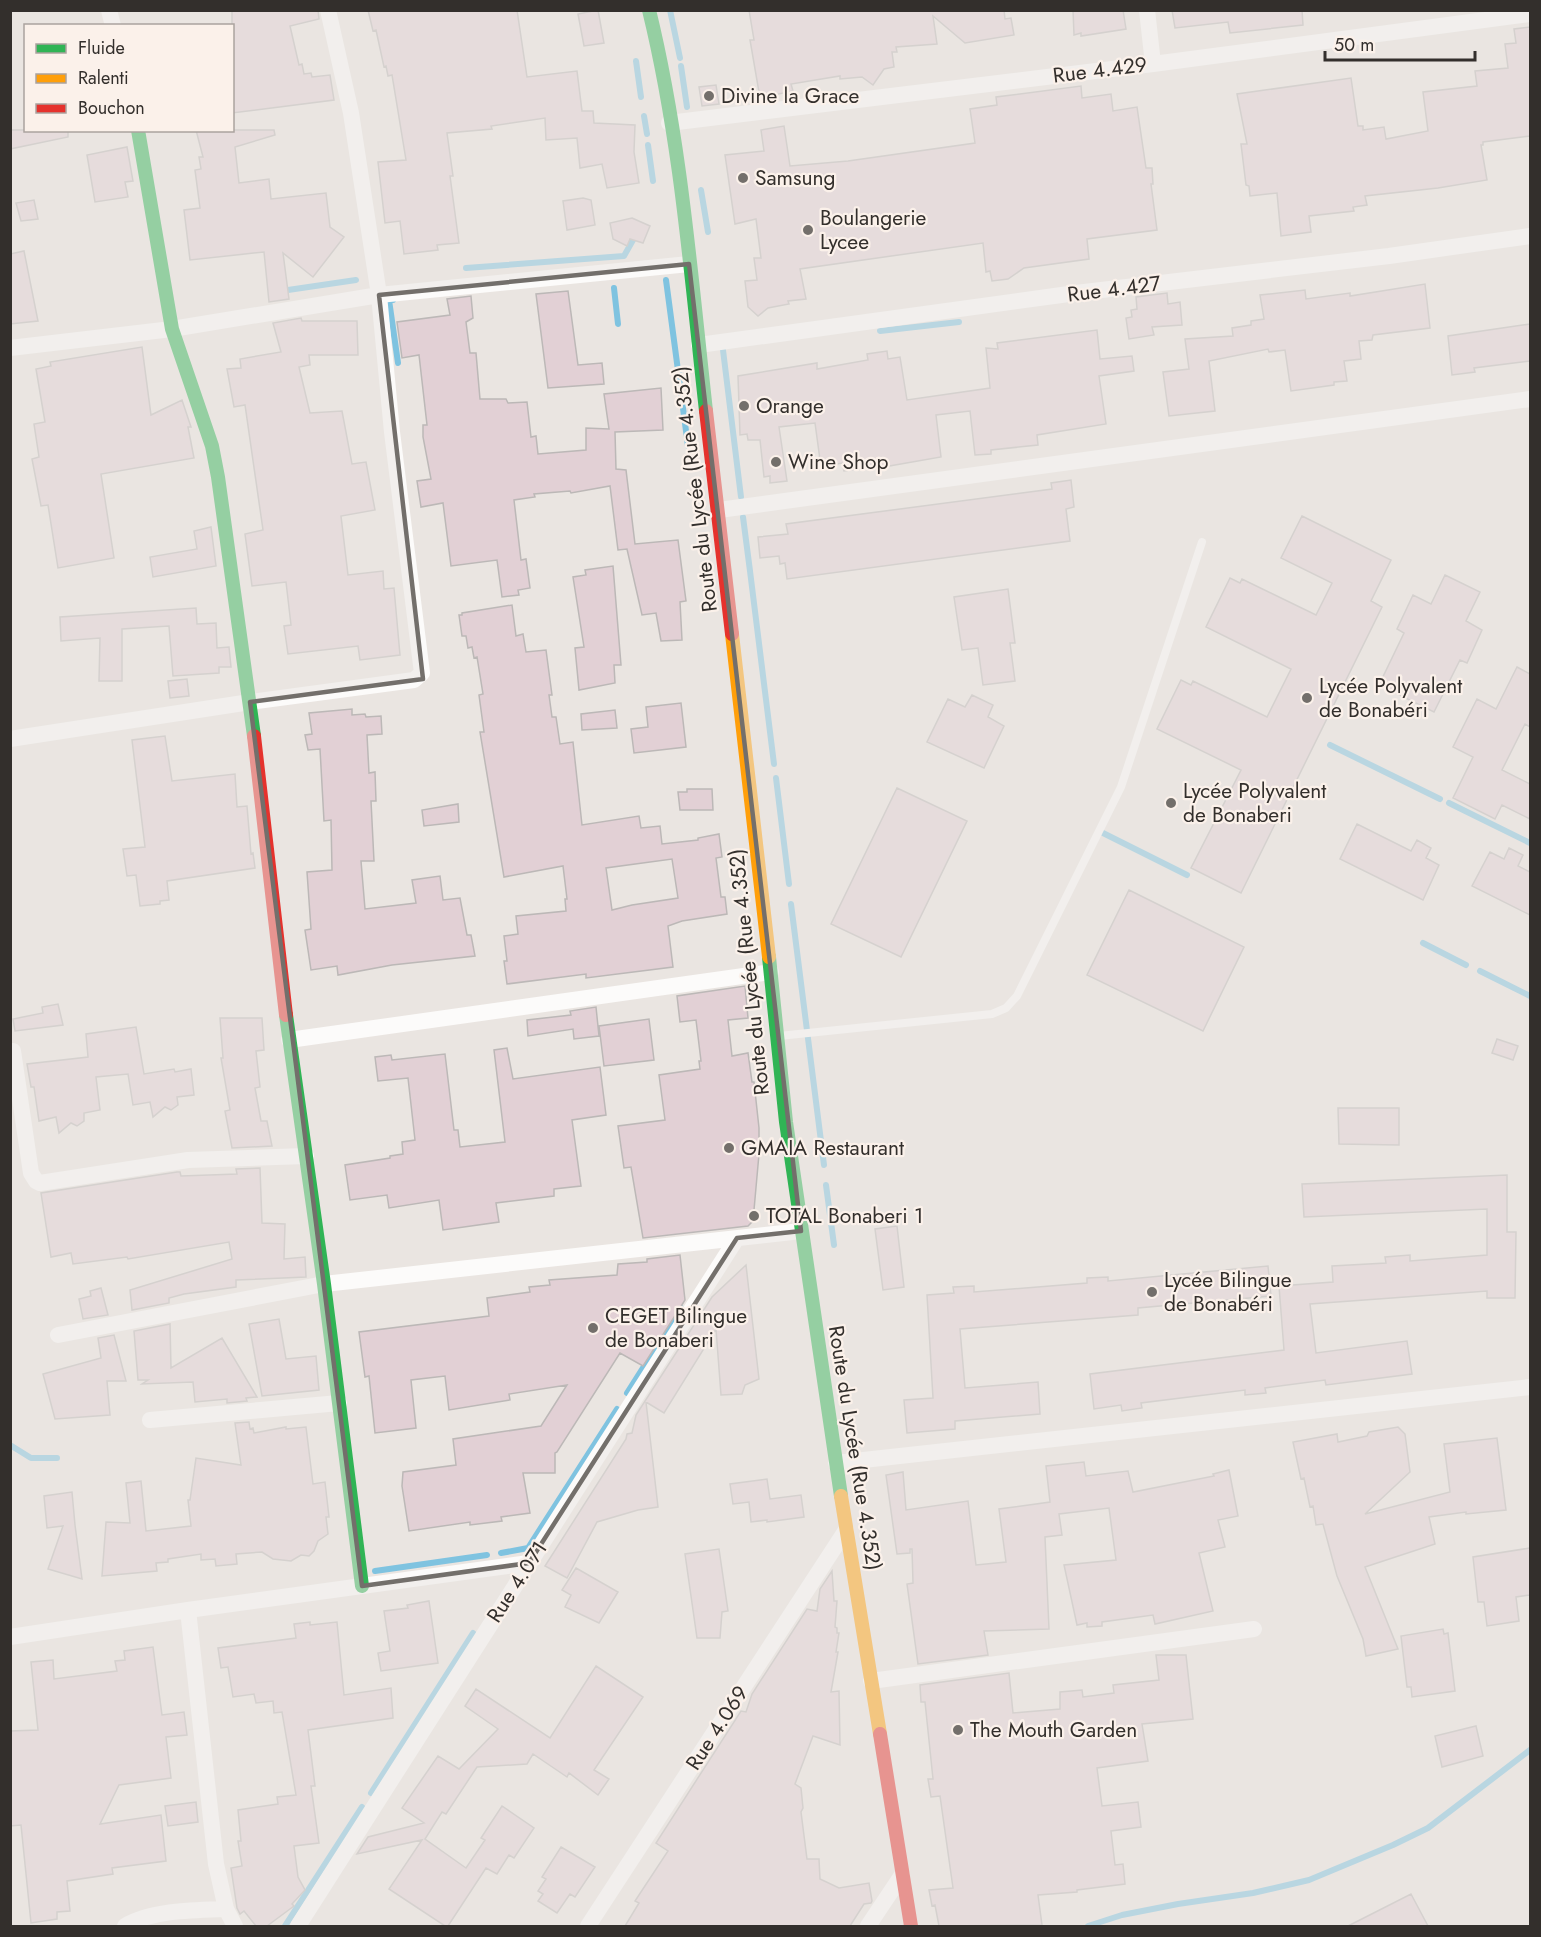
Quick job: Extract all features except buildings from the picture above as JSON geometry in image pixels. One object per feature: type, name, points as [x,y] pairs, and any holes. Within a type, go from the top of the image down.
[{"type":"main road","name":"Route du Lycée (Rue 4.352)","points":[[650,10],[679,172],[719,510],[786,1122],[846,1530],[911,1926]]},
{"type":"main road","points":[[138,132],[172,329],[212,446],[218,477],[250,702],[289,1040],[324,1284],[362,1586]]},
{"type":"street","points":[[10,739],[250,702],[414,680],[422,673],[392,432],[379,295],[351,113],[328,10]]},
{"type":"street","points":[[1147,10],[1153,64]]},
{"type":"street","name":"Rue 4.429","points":[[669,123],[1153,64],[1530,14]]},
{"type":"street","name":"Rue 4.427","points":[[699,345],[1076,293],[1389,256],[1530,236]]},
{"type":"street","points":[[10,348],[172,329],[379,295],[689,264]]},
{"type":"street","points":[[719,510],[1530,399]]},
{"type":"street","points":[[289,1040],[771,972]]},
{"type":"street","points":[[13,1051],[31,1173],[40,1183],[198,1159],[306,1156]]},
{"type":"street","points":[[58,1335],[324,1284],[801,1231]]},
{"type":"street","name":"Rue 4.071","points":[[298,1926],[737,1238]]},
{"type":"street","points":[[836,1463],[1530,1387]]},
{"type":"street","points":[[150,1420],[339,1403]]},
{"type":"street","name":"Rue 4.069","points":[[588,1926],[846,1530]]},
{"type":"street","points":[[10,1637],[529,1563]]},
{"type":"street","points":[[188,1610],[216,1864],[226,1909],[235,1926]]},
{"type":"street","points":[[871,1681],[1254,1629]]},
{"type":"street","points":[[868,1926],[902,1875]]},
{"type":"street","points":[[124,1926],[133,1921],[182,1910],[226,1909]]},
{"type":"lane","points":[[778,1036],[992,1014],[1006,1008],[1017,996],[1121,787],[1202,542]]},
{"type":"highlighted area","points":[[689,264],[801,1231],[737,1238],[529,1563],[362,1586],[250,702],[423,679],[379,295]]},
{"type":"waterway","points":[[670,10],[680,58]]},
{"type":"waterway","points":[[636,61],[641,97]]},
{"type":"waterway","points":[[681,66],[687,107]]},
{"type":"waterway","points":[[644,116],[647,134]]},
{"type":"waterway","points":[[648,145],[653,181]]},
{"type":"waterway","points":[[701,190],[708,232]]},
{"type":"waterway","points":[[466,268],[624,256],[633,240]]},
{"type":"waterway","points":[[288,290],[356,280]]},
{"type":"waterway","points":[[666,280],[688,446]]},
{"type":"waterway","points":[[614,288],[618,324]]},
{"type":"waterway","points":[[393,300],[389,300],[398,363]]},
{"type":"waterway","points":[[880,331],[959,322]]},
{"type":"waterway","points":[[723,350],[741,497]]},
{"type":"waterway","points":[[743,517],[750,571]]},
{"type":"waterway","points":[[750,571],[774,764]]},
{"type":"waterway","points":[[1330,745],[1440,799]]},
{"type":"waterway","points":[[776,778],[789,884]]},
{"type":"waterway","points":[[1449,803],[1530,843]]},
{"type":"waterway","points":[[1103,833],[1187,875]]},
{"type":"waterway","points":[[791,904],[824,1165]]},
{"type":"waterway","points":[[1423,943],[1466,965]]},
{"type":"waterway","points":[[1480,971],[1530,996]]},
{"type":"waterway","points":[[826,1185],[834,1245]]},
{"type":"waterway","points":[[627,1393],[681,1308]]},
{"type":"waterway","points":[[501,1553],[528,1548],[617,1409]]},
{"type":"waterway","points":[[10,1445],[31,1458],[57,1458]]},
{"type":"waterway","points":[[375,1571],[487,1555]]},
{"type":"waterway","points":[[371,1793],[473,1633]]},
{"type":"waterway","points":[[1088,1926],[1122,1915],[1253,1893],[1309,1880],[1428,1828],[1530,1750]]},
{"type":"waterway","points":[[285,1926],[362,1807]]},
{"type":"traffic: fast","points":[[649,10],[677,159],[706,411]]},
{"type":"traffic: fast","points":[[138,132],[172,329],[212,446],[218,477],[254,736]]},
{"type":"traffic: fast","points":[[769,957],[786,1122],[841,1496]]},
{"type":"traffic: fast","points":[[286,1015],[324,1284],[362,1586]]},
{"type":"traffic: slow","points":[[732,634],[769,957]]},
{"type":"traffic: slow","points":[[841,1496],[880,1734]]},
{"type":"traffic: jam","points":[[706,411],[732,634]]},
{"type":"traffic: jam","points":[[254,736],[286,1015]]},
{"type":"traffic: jam","points":[[880,1734],[911,1926]]},
{"type":"place","name":"Divine la Grace","points":[[709,96]]},
{"type":"place","name":"Samsung","points":[[743,178]]},
{"type":"place","name":"Boulangerie Lycee","points":[[808,230]]},
{"type":"place","name":"Orange","points":[[744,406]]},
{"type":"place","name":"Wine Shop","points":[[776,462]]},
{"type":"place","name":"Lycée Polyvalent de Bonabéri","points":[[1307,698]]},
{"type":"place","name":"Lycée Polyvalent de Bonaberi","points":[[1171,803]]},
{"type":"place","name":"GMAIA Restaurant","points":[[729,1148]]},
{"type":"place","name":"TOTAL Bonaberi 1","points":[[754,1216]]},
{"type":"place","name":"Lycée Bilingue de Bonabéri","points":[[1152,1292]]},
{"type":"place","name":"CEGET Bilingue de Bonaberi","points":[[593,1328]]},
{"type":"place","name":"The Mouth Garden","points":[[958,1730]]}]
